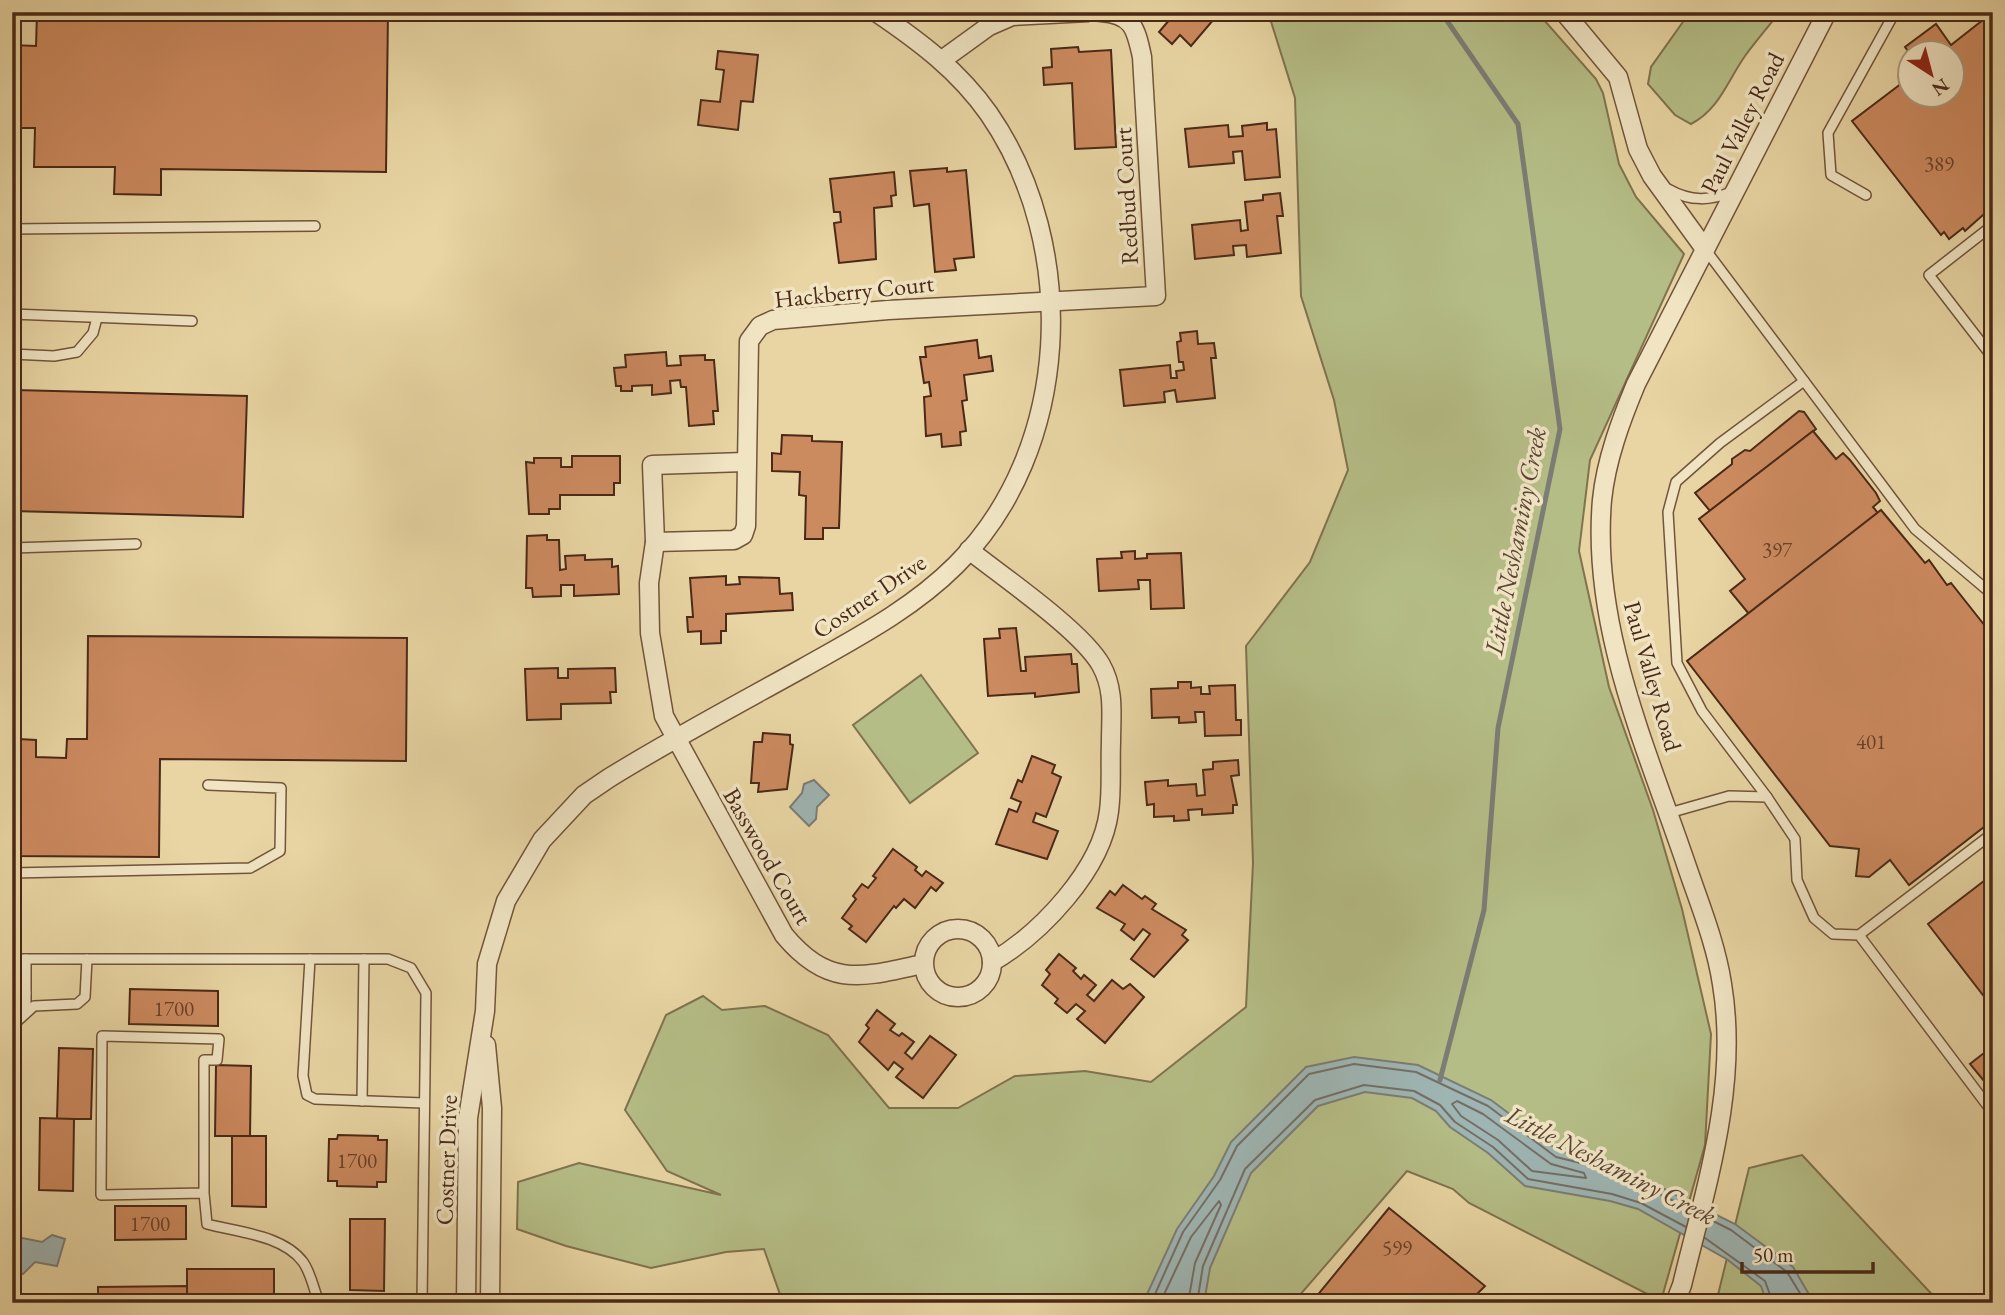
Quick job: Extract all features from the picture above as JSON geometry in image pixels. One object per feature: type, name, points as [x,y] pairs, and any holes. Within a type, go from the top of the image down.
[{"type":"street","name":"Costner Drive","points":[[466,1303],[468,1118],[484,1020],[487,964],[506,901],[541,839],[584,795],[675,739],[874,628],[928,590],[969,550],[1011,486],[1036,425],[1048,371],[1051,300],[1038,222],[1019,167],[989,115],[942,60],[876,12]]},
{"type":"street","points":[[942,60],[989,26],[1012,16],[1088,12]]},
{"type":"street","name":"Redbud Court","points":[[1051,300],[1156,296],[1142,57],[1137,33],[1129,23],[1119,13],[1101,12]]},
{"type":"street","points":[[1564,12],[1618,77],[1638,149],[1657,183],[1705,249]]},
{"type":"street","name":"Paul Valley Road","points":[[1675,1303],[1682,1285],[1709,1175],[1726,1091],[1725,1009],[1718,964],[1609,626],[1601,569],[1602,497],[1620,421],[1654,347],[1827,12]]},
{"type":"street","name":"Hackberry Court","points":[[655,542],[734,540],[743,535],[746,526],[749,341],[760,327],[773,320],[1051,300]]},
{"type":"street","name":"Basswood Court","points":[[746,462],[653,465],[655,542],[649,583],[650,633],[657,692],[664,716],[784,935],[798,953],[840,976],[873,975],[923,964]]},
{"type":"street","points":[[969,550],[1033,599],[1092,652],[1102,666],[1112,694],[1110,812],[1101,844],[1073,888],[1034,933],[992,962]]},
{"type":"street","points":[[957,930],[978,936],[988,948],[992,962],[989,977],[979,990],[966,997],[951,997],[937,991],[927,979],[923,964],[926,949],[936,937],[957,930]]},
{"type":"street","name":"Costner Drive","points":[[484,1020],[492,1108],[490,1303]]},
{"type":"lane","points":[[1866,195],[1831,175],[1828,133],[1895,12]]},
{"type":"lane","points":[[1657,183],[1677,195],[1697,200],[1716,199],[1735,190]]},
{"type":"lane","points":[[1993,225],[1929,275],[1993,358]]},
{"type":"lane","points":[[12,229],[315,226]]},
{"type":"lane","points":[[1705,249],[1915,529],[1993,595]]},
{"type":"lane","points":[[12,314],[192,321]]},
{"type":"lane","points":[[12,354],[54,356],[77,352],[93,333],[97,317]]},
{"type":"lane","points":[[1804,381],[1720,443],[1676,482],[1668,512],[1677,663],[1702,711],[1796,839],[1797,880],[1814,918],[1833,934],[1859,935],[1993,833]]},
{"type":"lane","points":[[12,548],[136,544]]},
{"type":"lane","points":[[12,873],[250,868],[280,851],[281,788],[208,785]]},
{"type":"lane","points":[[1669,813],[1729,796],[1767,797]]},
{"type":"lane","points":[[1859,935],[1993,1113]]},
{"type":"lane","points":[[12,959],[388,959],[411,968],[426,993],[422,1303]]},
{"type":"lane","points":[[26,959],[26,1011]]},
{"type":"lane","points":[[12,1026],[34,1006],[77,1004],[85,997],[87,959]]},
{"type":"lane","points":[[310,959],[303,1076],[307,1095],[315,1099],[423,1104]]},
{"type":"lane","points":[[362,1101],[364,959]]},
{"type":"lane","points":[[12,992],[26,993]]},
{"type":"lane","points":[[204,1194],[102,1195],[102,1036],[219,1039],[217,1060],[204,1060],[204,1194],[207,1224],[258,1236],[288,1248],[303,1262],[320,1303]]},
{"type":"green space","points":[[1268,12],[1537,12],[1596,79],[1603,93],[1619,164],[1636,197],[1684,254],[1590,460],[1579,551],[1609,687],[1653,810],[1682,909],[1711,1034],[1705,1145],[1661,1301],[1469,1203],[1453,1189],[1407,1171],[1293,1303],[783,1303],[764,1249],[726,1252],[651,1268],[566,1246],[517,1229],[518,1182],[579,1163],[721,1195],[667,1171],[625,1110],[666,1015],[703,996],[722,1010],[765,1006],[828,1035],[889,1108],[958,1108],[1015,1076],[1085,1071],[1151,1082],[1246,1007],[1253,863],[1246,646],[1310,562],[1348,470],[1334,400],[1301,296],[1295,98]]},
{"type":"green space","points":[[1690,12],[1780,12],[1745,56],[1716,103],[1691,124],[1675,115],[1648,84],[1651,67]]},
{"type":"green space","points":[[921,675],[978,753],[910,803],[853,725]]},
{"type":"green space","points":[[1802,1155],[1940,1303],[1716,1303],[1749,1168]]},
{"type":"water","points":[[814,780],[829,795],[817,807],[816,819],[809,826],[790,807],[802,793],[804,784]]},
{"type":"water","points":[[1354,1057],[1418,1065],[1491,1100],[1559,1151],[1616,1165],[1735,1224],[1793,1267],[1814,1303],[1767,1303],[1761,1286],[1728,1260],[1638,1209],[1610,1201],[1525,1186],[1488,1153],[1450,1127],[1436,1111],[1412,1098],[1365,1092],[1318,1106],[1251,1173],[1210,1268],[1204,1303],[1143,1303],[1177,1229],[1214,1176],[1231,1142],[1306,1067]]},
{"type":"water","points":[[52,1235],[65,1239],[57,1266],[35,1262],[23,1274],[12,1271],[17,1237],[42,1242]]},
{"type":"building","points":[[37,12],[388,12],[386,172],[161,169],[161,195],[114,194],[115,167],[34,167],[35,128],[12,128],[12,45],[36,46]]},
{"type":"building","points":[[1176,12],[1220,12],[1191,46],[1180,35],[1172,44],[1159,32]]},
{"type":"building","points":[[1993,12],[1993,206],[1965,231],[1963,228],[1949,239],[1944,232],[1941,235],[1852,121],[1896,88],[1896,108],[1966,108],[1966,38],[1960,38]]},
{"type":"building","points":[[1936,24],[1946,38],[1917,38]]},
{"type":"building","points":[[1078,47],[1079,52],[1111,50],[1116,147],[1075,149],[1072,83],[1044,85],[1043,68],[1052,67],[1051,49]]},
{"type":"building","points":[[718,51],[758,55],[753,102],[741,101],[738,130],[698,125],[701,100],[720,102],[724,70],[716,69]]},
{"type":"building","points":[[1267,123],[1267,130],[1276,129],[1280,177],[1245,180],[1242,151],[1233,152],[1234,163],[1189,167],[1185,129],[1228,125],[1229,137],[1243,136],[1242,126]]},
{"type":"building","points":[[947,168],[947,172],[966,170],[974,257],[954,259],[956,270],[935,272],[929,204],[914,206],[910,171]]},
{"type":"building","points":[[894,172],[896,195],[891,196],[892,206],[874,208],[876,259],[839,263],[834,223],[841,222],[840,212],[834,212],[830,179]]},
{"type":"building","points":[[1280,193],[1283,216],[1277,216],[1281,253],[1247,257],[1246,245],[1233,246],[1234,255],[1195,259],[1192,225],[1240,220],[1241,231],[1248,230],[1245,202],[1263,200],[1263,195]]},
{"type":"building","points":[[1197,331],[1198,344],[1214,343],[1216,358],[1211,358],[1215,398],[1177,402],[1175,390],[1164,392],[1165,402],[1124,406],[1120,370],[1170,365],[1171,378],[1177,378],[1176,371],[1184,370],[1183,362],[1179,362],[1177,342],[1181,341],[1180,333]]},
{"type":"building","points":[[977,340],[979,358],[991,356],[993,371],[964,375],[967,400],[962,401],[966,431],[960,432],[961,445],[942,447],[941,434],[926,436],[924,397],[931,396],[929,382],[924,383],[920,357],[926,357],[925,347]]},
{"type":"building","points":[[666,352],[667,366],[681,365],[680,356],[705,355],[705,360],[714,360],[718,411],[713,411],[714,424],[689,426],[686,387],[681,387],[680,380],[670,381],[671,393],[652,395],[652,385],[632,386],[632,391],[621,391],[621,386],[616,386],[614,368],[626,367],[625,355]]},
{"type":"building","points":[[15,390],[247,396],[243,517],[12,511]]},
{"type":"building","points":[[1799,411],[1804,412],[1816,429],[1710,511],[1695,493],[1732,464],[1732,459],[1745,450],[1750,451]]},
{"type":"building","points":[[1813,431],[1836,459],[1843,453],[1850,460],[1876,493],[1880,501],[1873,507],[1878,513],[1749,614],[1730,591],[1745,579],[1699,519]]},
{"type":"building","points":[[782,435],[812,436],[812,441],[842,442],[839,528],[823,528],[823,539],[805,539],[806,496],[799,495],[800,472],[772,471],[772,453],[781,454]]},
{"type":"building","points":[[572,456],[620,456],[620,483],[614,483],[614,495],[560,495],[560,509],[549,509],[549,514],[529,514],[526,462],[534,463],[534,458],[561,458],[561,467],[572,467]]},
{"type":"building","points":[[1881,510],[1925,563],[1929,560],[1947,585],[1951,583],[1993,636],[1993,820],[1909,885],[1890,860],[1869,877],[1856,876],[1859,849],[1830,846],[1687,661]]},
{"type":"building","points":[[547,535],[547,540],[559,540],[560,570],[566,569],[565,556],[585,555],[585,560],[612,559],[612,567],[618,566],[619,594],[574,596],[574,585],[561,585],[561,596],[533,597],[532,588],[526,588],[527,536]]},
{"type":"building","points":[[1135,551],[1135,559],[1147,558],[1147,554],[1181,553],[1184,608],[1151,609],[1150,580],[1138,580],[1139,589],[1099,591],[1097,559],[1122,558],[1121,552]]},
{"type":"building","points":[[726,576],[726,585],[740,584],[739,577],[779,578],[780,594],[792,593],[793,610],[726,614],[726,631],[721,631],[721,643],[701,644],[701,631],[688,632],[687,617],[693,617],[690,578]]},
{"type":"building","points":[[1016,628],[1021,671],[1026,671],[1025,657],[1071,654],[1072,664],[1077,664],[1079,692],[1035,697],[1035,693],[988,696],[984,639],[1000,638],[999,629]]},
{"type":"building","points":[[88,636],[407,638],[406,761],[160,759],[159,857],[12,856],[12,757],[19,757],[19,739],[36,740],[36,757],[66,758],[67,739],[87,739]]},
{"type":"building","points":[[558,668],[558,678],[568,678],[568,669],[615,668],[616,692],[610,692],[611,703],[561,704],[561,719],[527,720],[525,669]]},
{"type":"building","points":[[1178,682],[1191,682],[1191,688],[1201,687],[1201,694],[1210,694],[1209,686],[1235,685],[1236,720],[1241,720],[1241,735],[1205,736],[1204,712],[1195,712],[1196,722],[1179,723],[1179,717],[1152,718],[1151,689],[1178,688]]},
{"type":"building","points":[[763,733],[790,735],[790,744],[793,745],[787,789],[758,792],[759,783],[751,783],[754,742],[762,742]]},
{"type":"building","points":[[1032,756],[1055,765],[1052,773],[1061,777],[1046,817],[1036,813],[1033,822],[1058,831],[1047,859],[996,844],[1009,809],[1017,812],[1021,802],[1011,798],[1018,780],[1022,782]]},
{"type":"building","points":[[1238,760],[1239,775],[1231,776],[1237,805],[1233,805],[1233,813],[1202,815],[1202,809],[1188,810],[1189,820],[1174,821],[1174,816],[1154,817],[1154,804],[1147,805],[1145,782],[1168,780],[1168,786],[1196,784],[1197,796],[1205,795],[1203,770],[1213,769],[1213,762]]},
{"type":"building","points":[[893,849],[917,867],[915,870],[922,876],[926,871],[943,883],[936,891],[931,887],[915,908],[904,899],[896,908],[894,906],[866,942],[849,929],[852,926],[842,918],[856,899],[853,896],[862,884],[868,888],[876,878],[873,876]]},
{"type":"building","points":[[1993,874],[1993,1008],[1928,924]]},
{"type":"building","points":[[1123,885],[1142,899],[1145,896],[1156,904],[1152,909],[1186,930],[1182,935],[1188,940],[1154,977],[1131,959],[1150,934],[1143,929],[1134,940],[1121,930],[1125,924],[1097,908],[1110,891],[1115,895]]},
{"type":"building","points":[[1059,954],[1076,968],[1073,971],[1081,979],[1084,975],[1096,985],[1087,995],[1094,1001],[1112,980],[1123,989],[1130,984],[1144,997],[1105,1043],[1077,1019],[1085,1011],[1076,1004],[1067,1013],[1055,1003],[1058,999],[1042,985],[1050,974],[1046,970]]},
{"type":"building","points":[[130,989],[218,991],[218,1026],[129,1024]]},
{"type":"building","points":[[877,1010],[895,1024],[890,1030],[899,1036],[902,1033],[914,1042],[905,1053],[912,1059],[930,1036],[956,1055],[923,1098],[896,1077],[903,1069],[894,1062],[888,1070],[859,1042],[869,1028],[866,1025]]},
{"type":"building","points":[[1993,1046],[1993,1092],[1970,1064]]},
{"type":"building","points":[[59,1048],[93,1049],[91,1119],[57,1119]]},
{"type":"building","points":[[216,1065],[251,1066],[250,1136],[215,1136]]},
{"type":"building","points":[[40,1118],[74,1119],[73,1191],[39,1190]]},
{"type":"building","points":[[338,1135],[378,1136],[378,1140],[387,1140],[386,1182],[377,1182],[377,1187],[337,1186],[337,1181],[328,1181],[329,1139],[337,1139]]},
{"type":"building","points":[[232,1136],[266,1136],[266,1207],[232,1206]]},
{"type":"building","points":[[115,1206],[186,1206],[186,1239],[115,1240]]},
{"type":"building","points":[[1389,1208],[1485,1286],[1468,1303],[1311,1303]]},
{"type":"building","points":[[350,1219],[385,1219],[384,1291],[350,1290]]},
{"type":"building","points":[[187,1269],[274,1269],[274,1303],[187,1303]]},
{"type":"building","points":[[187,1286],[187,1303],[98,1303],[98,1287]]},
{"type":"waterway","name":"Little Neshaminy Creek","points":[[1440,1080],[1484,910],[1498,728],[1560,429],[1518,124],[1441,12]]}]
